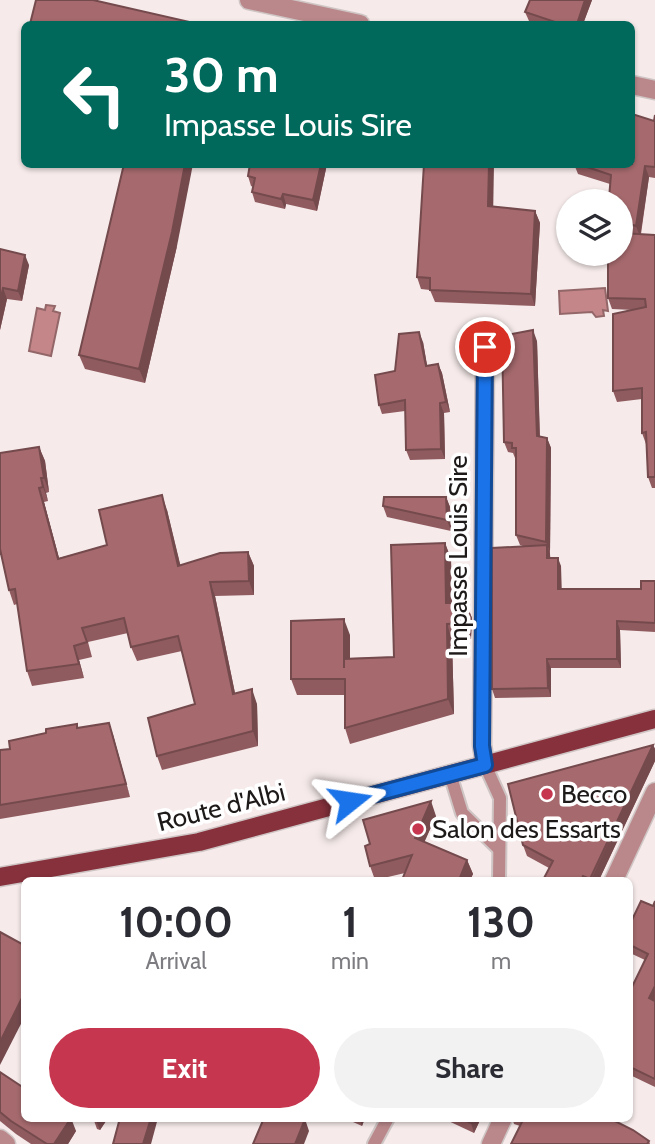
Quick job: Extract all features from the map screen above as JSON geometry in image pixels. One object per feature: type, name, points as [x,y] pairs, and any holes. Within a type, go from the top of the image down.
[{"type":"main road","name":"Route d'Albi","points":[[0,877],[199,842],[655,719]]},
{"type":"street","points":[[249,0],[346,21]]},
{"type":"street","points":[[635,86],[655,90]]},
{"type":"street","name":"Impasse Louis Sire","points":[[485,347],[482,732],[485,765]]},
{"type":"street","points":[[615,877],[655,792]]},
{"type":"street","points":[[491,1144],[501,1122]]},
{"type":"street","points":[[0,1139],[6,1144]]},
{"type":"lane","points":[[485,765],[500,798],[499,877]]},
{"type":"lane","points":[[450,774],[462,813],[498,848]]},
{"type":"lane","points":[[374,1144],[386,1122]]},
{"type":"shaded area","points":[[605,288],[608,311],[603,310],[604,316],[596,317],[592,312],[560,314],[559,291]]},
{"type":"shaded area","points":[[46,305],[55,306],[53,311],[60,313],[51,356],[29,351],[37,308],[45,310]]},
{"type":"building","points":[[36,0],[93,0],[185,21],[31,21]]},
{"type":"building","points":[[530,0],[585,0],[578,21],[552,21],[525,12]]},
{"type":"building","points":[[635,115],[654,121],[655,115],[655,167],[645,166],[636,226],[633,225],[633,189],[610,189],[611,175],[590,168],[635,168]]},
{"type":"building","points":[[123,168],[184,168],[172,232],[139,369],[79,355]]},
{"type":"building","points":[[249,168],[320,168],[313,200],[283,194],[281,199],[252,192],[255,178],[248,176]]},
{"type":"building","points":[[424,168],[489,168],[488,206],[535,211],[531,294],[430,290],[430,278],[417,277]]},
{"type":"building","points":[[633,234],[655,235],[655,477],[648,477],[646,432],[642,433],[642,388],[613,391],[613,314],[646,307],[645,299],[608,298],[608,266],[633,266]]},
{"type":"building","points":[[0,249],[25,255],[18,291],[3,288],[0,302]]},
{"type":"building","points":[[533,330],[537,436],[547,438],[546,542],[516,535],[516,448],[512,448],[512,443],[504,442],[502,336]]},
{"type":"building","points":[[419,332],[426,366],[438,364],[446,402],[440,403],[441,449],[406,450],[405,400],[379,405],[375,375],[395,371],[399,334]]},
{"type":"building","points":[[39,447],[44,478],[41,478],[43,487],[39,488],[58,559],[107,545],[99,510],[162,495],[178,566],[220,553],[248,552],[249,581],[210,582],[233,694],[252,689],[253,731],[157,756],[148,718],[195,704],[178,636],[131,647],[124,618],[82,628],[87,642],[74,646],[79,664],[27,671],[15,589],[9,590],[0,549],[0,453]]},
{"type":"building","points":[[384,497],[446,497],[447,520],[383,506]]},
{"type":"building","points":[[445,543],[446,603],[466,603],[466,623],[447,624],[448,699],[345,728],[345,679],[291,679],[291,621],[344,619],[344,659],[394,657],[391,545]]},
{"type":"building","points":[[547,545],[547,558],[558,558],[558,589],[641,589],[641,581],[655,581],[655,623],[617,621],[617,659],[547,659],[548,688],[492,689],[492,548]]},
{"type":"building","points":[[109,723],[126,784],[0,805],[0,750],[10,749],[9,741],[46,733],[46,729]]},
{"type":"building","points":[[653,745],[591,877],[545,877],[553,861],[523,845],[508,784]]},
{"type":"building","points":[[431,801],[415,838],[467,860],[460,877],[403,877],[412,855],[370,866],[365,846],[370,844],[363,820]]},
{"type":"building","points":[[641,901],[653,906],[655,901],[655,986],[649,998],[655,1001],[655,1079],[633,1068],[633,985],[648,954],[633,946],[633,918]]},
{"type":"building","points":[[0,932],[21,943],[21,1000],[0,1042]]},
{"type":"building","points":[[0,1072],[21,1086],[21,1122],[68,1122],[54,1144],[47,1144],[0,1112]]},
{"type":"building","points":[[119,1122],[150,1122],[143,1144],[113,1144]]},
{"type":"building","points":[[262,1122],[304,1122],[295,1144],[253,1144]]},
{"type":"building","points":[[522,1122],[617,1122],[649,1141],[647,1144],[511,1144]]},
{"type":"place","name":"Becco","points":[[547,794]]},
{"type":"place","name":"Salon des Essarts","points":[[418,829]]},
{"type":"route","points":[[350,801],[485,765],[482,746],[485,347]]}]
